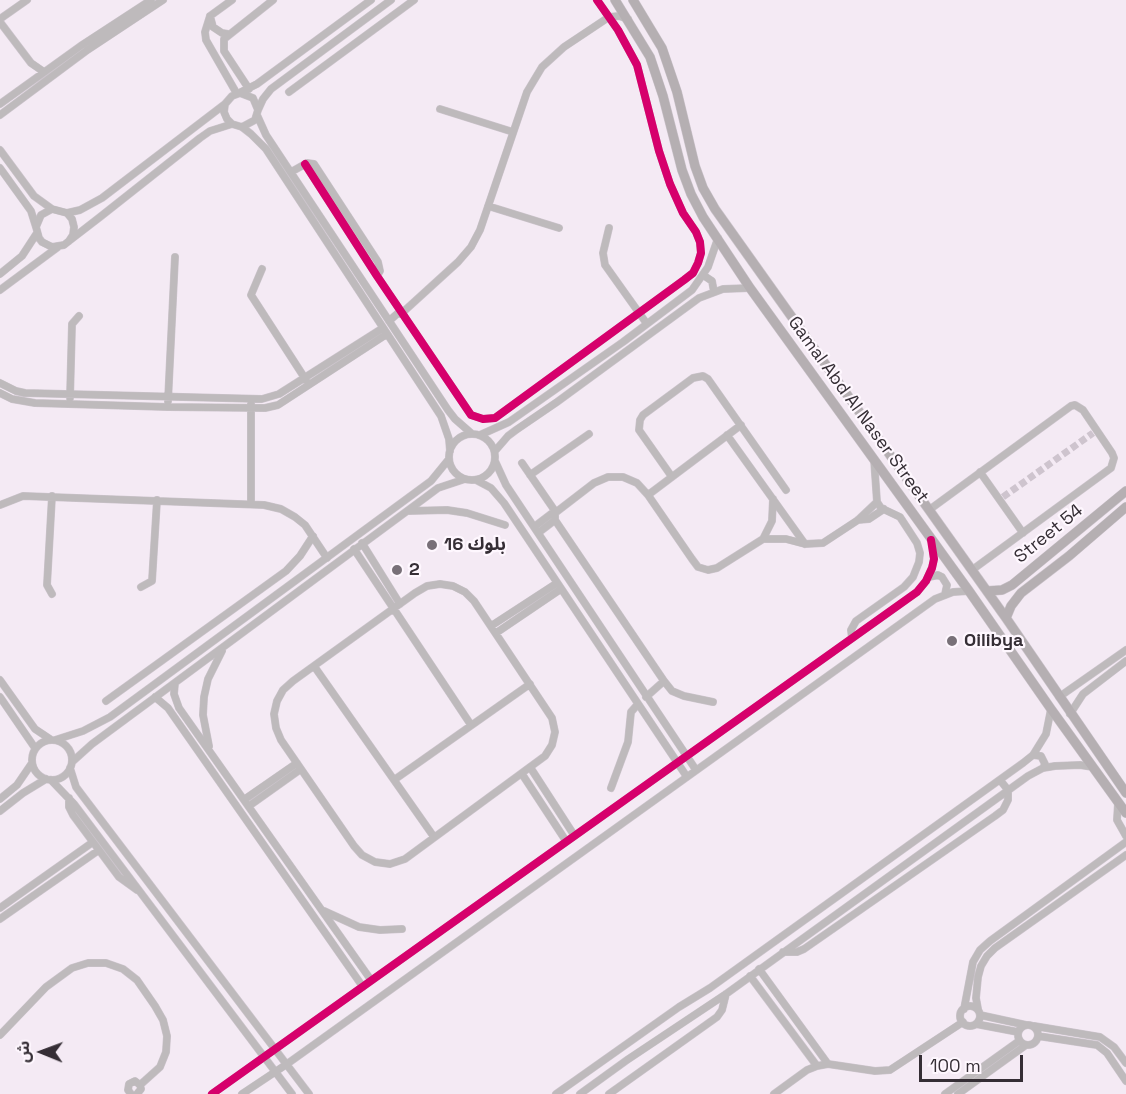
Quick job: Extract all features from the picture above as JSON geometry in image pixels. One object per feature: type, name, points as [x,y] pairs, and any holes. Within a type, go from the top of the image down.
[{"type":"main road","name":"Gamal Abd Al Naser Street","points":[[614,0],[650,57],[663,96],[682,170],[703,217],[750,288],[1126,813]]},
{"type":"main road","name":"Gamal Abd Al Naser Street","points":[[633,0],[662,48],[677,92],[695,166],[703,188],[715,210],[987,591],[1126,793]]},
{"type":"main road","points":[[814,376],[821,376],[827,367]]},
{"type":"main road","points":[[830,399],[835,390],[842,387]]},
{"type":"main road","name":"Street 54","points":[[1002,590],[1041,562],[1126,491]]},
{"type":"main road","name":"Street 54","points":[[1006,618],[1011,606],[1021,593],[1126,507]]},
{"type":"main road","points":[[987,591],[1002,590],[1002,600],[1011,606]]},
{"type":"street","points":[[27,0],[0,20],[28,59],[44,72]]},
{"type":"street","points":[[0,115],[3,106],[30,82],[151,0]]},
{"type":"street","points":[[3,106],[162,0]]},
{"type":"street","points":[[232,0],[210,16],[205,32],[206,40],[225,73],[238,93],[252,98],[256,103],[257,113],[266,135],[454,419],[471,433],[490,441],[495,451],[495,462],[500,476],[696,770]]},
{"type":"street","points":[[249,89],[224,51],[224,39],[273,0]]},
{"type":"street","points":[[0,150],[34,196],[52,208],[67,213],[80,210],[102,198],[225,104],[232,96],[249,89],[371,0]]},
{"type":"street","points":[[242,127],[251,123],[271,89],[391,0]]},
{"type":"street","points":[[289,92],[414,0]]},
{"type":"street","points":[[291,172],[305,164],[471,415],[483,419],[502,414],[693,273],[701,253],[696,232],[683,213],[670,184],[637,65],[629,47],[597,0]]},
{"type":"street","points":[[391,324],[402,319],[402,313],[465,255],[480,230],[527,92],[542,67],[564,47],[609,17],[613,10],[614,0]]},
{"type":"street","points":[[210,16],[213,27],[217,31],[228,34]]},
{"type":"street","points":[[609,17],[619,16],[628,19]]},
{"type":"street","points":[[315,56],[323,67]]},
{"type":"street","points":[[28,59],[30,82]]},
{"type":"street","points":[[225,73],[234,67]]},
{"type":"street","points":[[225,104],[224,112],[227,119],[232,124],[242,127],[266,149],[441,416],[448,433],[449,455],[454,471],[465,479]]},
{"type":"street","points":[[440,108],[513,132]]},
{"type":"street","points":[[0,290],[69,241],[200,138],[210,131],[232,124]]},
{"type":"street","points":[[0,168],[31,211],[39,238],[47,245],[58,247]]},
{"type":"street","points":[[488,206],[560,228]]},
{"type":"street","points":[[0,274],[22,256],[41,215],[52,208]]},
{"type":"street","points":[[67,213],[74,227],[69,241]]},
{"type":"street","points":[[609,228],[603,253],[605,265],[646,324]]},
{"type":"street","points":[[480,435],[509,422],[692,290],[704,275],[718,238]]},
{"type":"street","points":[[168,407],[176,256]]},
{"type":"street","points":[[262,269],[251,295],[309,385]]},
{"type":"street","points":[[704,275],[712,281],[714,292]]},
{"type":"street","points":[[495,451],[516,430],[699,298],[732,288],[750,288]]},
{"type":"street","points":[[70,404],[72,324],[79,316]]},
{"type":"street","points":[[0,382],[25,393],[168,398],[273,397],[385,331]]},
{"type":"street","points":[[0,393],[23,402],[251,408],[278,405],[385,331]]},
{"type":"street","points":[[672,477],[639,430],[640,420],[647,412],[693,378],[703,376],[708,379],[786,490]]},
{"type":"street","points":[[251,399],[251,503]]},
{"type":"street","points":[[928,510],[1071,406],[1079,406],[1114,458],[1111,468],[972,570]]},
{"type":"street","points":[[648,495],[741,425]]},
{"type":"street","points":[[0,799],[17,785],[32,763],[35,748],[41,742],[83,730],[110,717],[431,481],[458,439],[471,433]]},
{"type":"street","points":[[530,475],[589,434]]},
{"type":"street","points":[[727,435],[806,544]]},
{"type":"street","points":[[751,468],[764,458]]},
{"type":"street","points":[[852,638],[851,630],[856,621],[904,587],[913,577],[918,567],[920,553],[917,543],[900,517],[884,509],[877,502],[874,459]]},
{"type":"street","points":[[476,480],[487,475],[495,462]]},
{"type":"street","points":[[522,463],[555,511],[555,520],[664,681],[672,691],[713,702]]},
{"type":"street","points":[[980,472],[1023,533]]},
{"type":"street","points":[[536,530],[555,511],[594,483],[608,477],[623,477],[638,483],[698,567],[708,570],[717,568],[763,539],[772,521],[773,499]]},
{"type":"street","points":[[32,763],[40,776],[59,779],[92,744],[362,543],[438,488],[465,479],[476,480],[495,492],[687,777]]},
{"type":"street","points":[[0,505],[23,496],[251,503],[281,509],[295,517],[313,536],[327,558]]},
{"type":"street","points":[[52,496],[47,585],[52,594]]},
{"type":"street","points":[[141,587],[152,581],[157,500]]},
{"type":"street","points":[[763,539],[786,539],[806,544],[823,543],[858,520],[877,502]]},
{"type":"street","points":[[858,520],[869,519],[884,509]]},
{"type":"street","points":[[406,511],[457,512],[505,525]]},
{"type":"street","points":[[536,530],[555,520]]},
{"type":"street","points":[[106,701],[286,571],[300,556],[313,536]]},
{"type":"street","points":[[212,1094],[917,592],[929,577],[934,559],[931,540]]},
{"type":"street","points":[[362,543],[396,607]]},
{"type":"street","points":[[354,549],[396,607],[471,725]]},
{"type":"street","points":[[929,577],[938,575],[945,581],[947,585],[945,594]]},
{"type":"street","points":[[440,584],[453,586],[465,592],[491,626],[552,718],[555,732],[552,745],[545,756],[522,774],[405,859],[390,864],[375,862],[362,855],[354,846],[281,740],[274,714],[277,702],[283,690],[314,666],[427,586],[440,584]]},
{"type":"street","points":[[491,626],[559,586]]},
{"type":"street","points":[[496,633],[559,586]]},
{"type":"street","points":[[282,591],[288,599]]},
{"type":"street","points":[[242,1094],[945,594],[969,591]]},
{"type":"street","points":[[211,751],[205,734],[204,697],[208,679],[224,647]]},
{"type":"street","points":[[1059,697],[1126,650]]},
{"type":"street","points":[[1070,714],[1083,694],[1126,661]]},
{"type":"street","points":[[314,666],[434,837]]},
{"type":"street","points":[[0,680],[35,729],[68,748],[76,787],[309,1094]]},
{"type":"street","points":[[646,697],[664,681]]},
{"type":"street","points":[[175,683],[174,694],[179,708],[371,980]]},
{"type":"street","points":[[394,780],[530,684]]},
{"type":"street","points":[[0,697],[35,748]]},
{"type":"street","points":[[155,697],[168,708],[363,987]]},
{"type":"street","points":[[611,788],[628,742],[631,712],[638,704]]},
{"type":"street","points":[[556,1094],[619,1048],[710,988],[1000,780],[1032,755],[1046,734],[1051,709]]},
{"type":"street","points":[[651,724],[661,718]]},
{"type":"street","points":[[1032,755],[1041,756],[1045,764],[1043,768]]},
{"type":"street","points":[[580,1094],[726,994],[1008,790],[1043,768],[1068,765],[1093,767]]},
{"type":"street","points":[[247,803],[299,766]]},
{"type":"street","points":[[530,767],[574,835]]},
{"type":"street","points":[[522,774],[566,841]]},
{"type":"street","points":[[49,779],[69,798],[292,1094]]},
{"type":"street","points":[[0,811],[23,793],[49,779]]},
{"type":"street","points":[[783,952],[797,952],[804,949],[1003,810],[1008,800],[1008,790],[1000,780]]},
{"type":"street","points":[[69,798],[71,811],[118,877],[138,891]]},
{"type":"street","points":[[1118,803],[1117,820],[1126,836]]},
{"type":"street","points":[[950,817],[957,827]]},
{"type":"street","points":[[0,908],[93,842]]},
{"type":"street","points":[[1030,1026],[1018,1032],[976,1024],[969,1026],[963,1022],[961,1013],[964,1009],[973,962],[980,950],[990,941],[1126,842]]},
{"type":"street","points":[[0,919],[99,850]]},
{"type":"street","points":[[976,1024],[979,1012],[976,998],[978,976],[987,956],[1126,855]]},
{"type":"street","points":[[1053,894],[1059,903]]},
{"type":"street","points":[[322,910],[359,927],[380,930],[402,929]]},
{"type":"street","points":[[342,958],[351,951]]},
{"type":"street","points":[[0,1035],[46,987],[72,968],[88,963],[106,963],[123,969],[137,980],[156,1006],[167,1036],[160,1067],[141,1090],[138,1082],[132,1082],[128,1086],[129,1093]]},
{"type":"street","points":[[759,969],[828,1064]]},
{"type":"street","points":[[750,976],[817,1066]]},
{"type":"street","points":[[609,1094],[717,1017],[722,1011],[726,994]]},
{"type":"street","points":[[964,1009],[971,1006],[979,1012],[1030,1026],[1100,1037],[1114,1047],[1126,1063]]},
{"type":"street","points":[[238,1022],[248,1013]]},
{"type":"street","points":[[783,1020],[791,1013]]},
{"type":"street","points":[[774,1094],[817,1066],[828,1064],[875,1071],[890,1070],[963,1022]]},
{"type":"street","points":[[945,1094],[1023,1043],[1033,1044],[1038,1036],[1037,1031],[1030,1026]]},
{"type":"street","points":[[1018,1032],[1023,1043]]},
{"type":"street","points":[[1038,1036],[1097,1045],[1107,1053],[1126,1081]]},
{"type":"street","points":[[958,1094],[1023,1043]]},
{"type":"street","points":[[619,1048],[627,1060]]},
{"type":"tunnel","points":[[1003,497],[1093,433]]},
{"type":"cycle path","points":[[305,164],[471,415],[483,419],[495,418],[693,273],[701,253],[696,232],[683,213],[670,184],[637,65],[618,30],[597,0]]},
{"type":"cycle path","points":[[212,1094],[917,592],[926,581],[932,568],[934,559],[931,540]]},
{"type":"place","name":"بلوك 16","points":[[432,545]]},
{"type":"place","name":"2","points":[[397,570]]},
{"type":"place","name":"Oilibya","points":[[952,641]]}]
